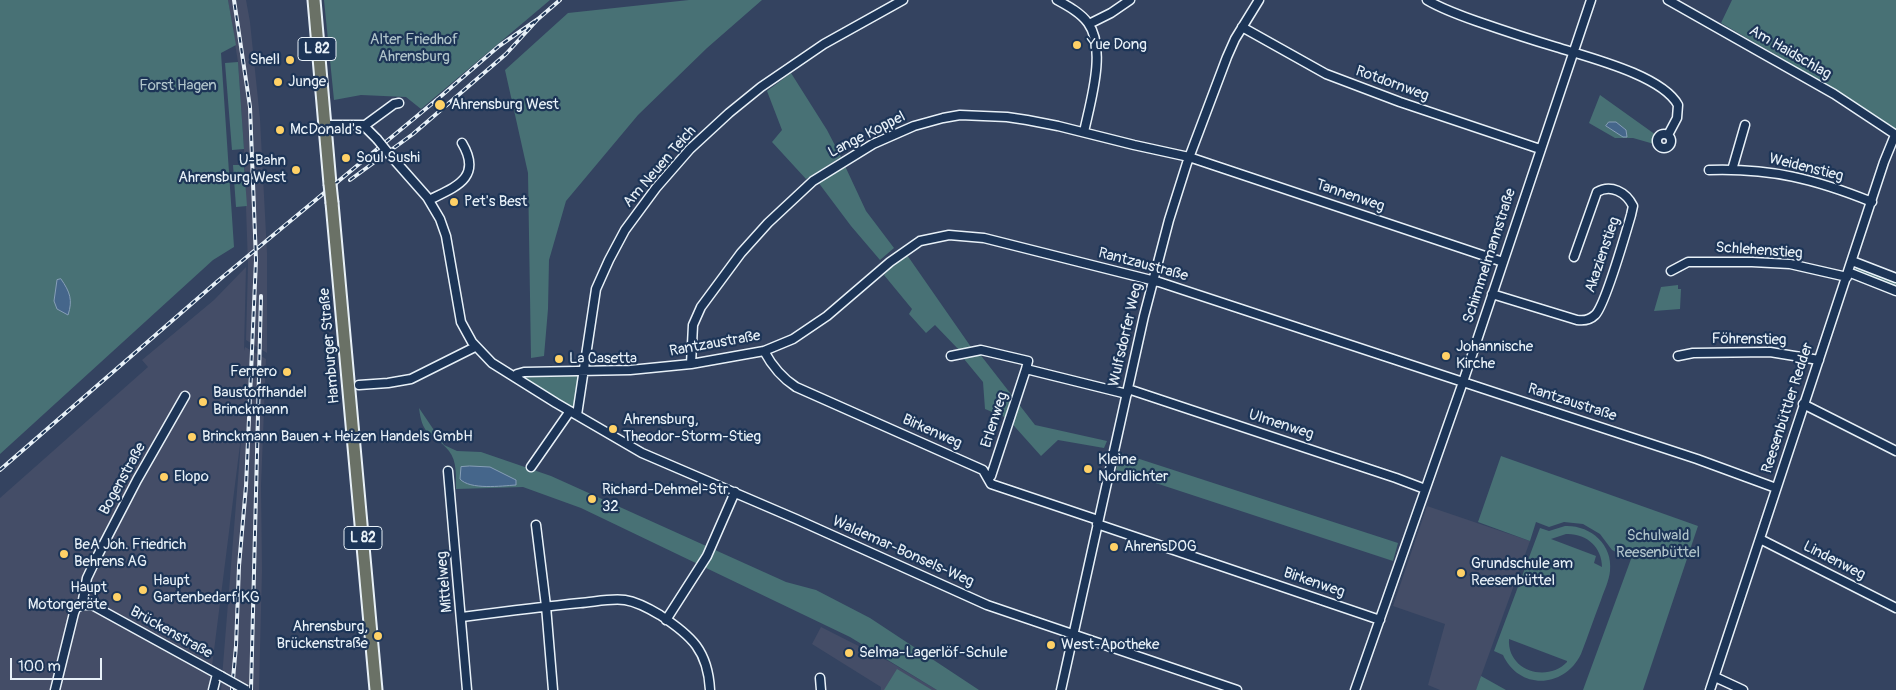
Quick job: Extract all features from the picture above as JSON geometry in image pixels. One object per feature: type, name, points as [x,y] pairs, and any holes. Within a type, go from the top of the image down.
[{"type":"main road","name":"Hamburger Straße","points":[[314,0],[376,690]]},
{"type":"street","name":"Am Neuen Teich","points":[[573,413],[584,371],[590,317],[596,289],[608,260],[625,230],[656,188],[690,149],[736,108],[799,60],[903,0]]},
{"type":"street","points":[[1057,0],[1077,12],[1089,24],[1097,53],[1097,66],[1084,132]]},
{"type":"street","points":[[1089,24],[1111,13],[1130,0]]},
{"type":"street","name":"Wulfsdorfer Weg","points":[[1061,690],[1152,280],[1177,191],[1227,57],[1242,27],[1259,0]]},
{"type":"street","points":[[1427,0],[1452,12],[1633,73],[1648,80],[1671,96],[1678,105],[1679,112],[1668,135]]},
{"type":"street","name":"Schimmelmannstraße","points":[[1355,690],[1463,382],[1591,0]]},
{"type":"street","name":"Am Haidschlag","points":[[1668,0],[1834,94],[1896,135]]},
{"type":"street","name":"Rotdornweg","points":[[1242,27],[1326,74],[1343,81],[1540,149]]},
{"type":"street","points":[[324,125],[356,124],[364,126],[374,117],[394,104],[399,103]]},
{"type":"street","name":"Lange Koppel","points":[[690,364],[694,325],[701,307],[740,253],[768,223],[813,181],[830,169],[872,144],[914,126],[952,116],[1007,117],[1084,132],[1189,157]]},
{"type":"street","points":[[1732,170],[1745,125]]},
{"type":"street","name":"Waldemar-Bonsels-Weg","points":[[364,126],[429,200],[440,219],[446,236],[461,322],[475,346],[492,363],[629,446],[987,605],[1237,690]]},
{"type":"street","name":"Reesenbüttler Redder","points":[[1710,690],[1804,404],[1896,135]]},
{"type":"street","points":[[429,200],[458,186],[466,177],[468,161],[466,149],[462,143]]},
{"type":"street","name":"Tannenweg","points":[[1189,157],[1503,262]]},
{"type":"street","name":"Weidenstieg","points":[[1709,170],[1759,171],[1792,176],[1834,187],[1872,202]]},
{"type":"street","name":"Akazienstieg","points":[[1492,294],[1577,320],[1583,321],[1594,317],[1599,311],[1610,282],[1631,215],[1633,206],[1627,197],[1612,188],[1606,188],[1597,192],[1574,257]]},
{"type":"street","name":"Rantzaustraße","points":[[515,377],[517,374],[524,372],[550,370],[630,370],[690,364],[764,351],[793,339],[809,329],[903,252],[920,241],[938,236],[961,235],[984,238],[1152,280],[1697,459],[1776,488]]},
{"type":"street","points":[[1852,261],[1896,278]]},
{"type":"street","name":"Schlehenstieg","points":[[1671,271],[1688,262],[1790,264],[1848,275],[1896,291]]},
{"type":"street","points":[[360,385],[411,379],[475,346]]},
{"type":"street","name":"Ulmenweg","points":[[951,356],[975,350],[987,350],[1028,361],[1026,369],[1127,391],[1425,489]]},
{"type":"street","name":"Birkenweg","points":[[764,351],[779,373],[796,386],[983,470],[991,484],[1380,620]]},
{"type":"street","name":"Föhrenstieg","points":[[1678,356],[1693,353],[1770,352],[1819,360]]},
{"type":"street","name":"Erlenweg","points":[[988,478],[991,476],[1026,369]]},
{"type":"street","name":"Bogenstraße","points":[[55,690],[74,613],[76,608],[82,604],[87,578],[137,480],[185,396]]},
{"type":"street","points":[[1804,404],[1896,450]]},
{"type":"street","points":[[531,467],[573,413]]},
{"type":"street","name":"Mittelweg","points":[[448,471],[467,690]]},
{"type":"street","points":[[666,620],[707,556],[735,492]]},
{"type":"street","points":[[536,526],[546,606],[553,690]]},
{"type":"street","name":"Lindenweg","points":[[1760,540],[1896,608]]},
{"type":"street","points":[[462,617],[546,606],[626,600],[647,607],[685,633],[696,644],[704,658],[709,673],[710,690]]},
{"type":"street","name":"Brückenstraße","points":[[82,604],[92,606],[246,690]]},
{"type":"street","points":[[213,690],[219,675]]},
{"type":"street","points":[[1715,677],[1743,690]]},
{"type":"street","points":[[820,678],[821,690]]},
{"type":"shaded area","points":[[228,0],[246,0],[250,22],[260,119],[267,253],[267,353],[246,340],[248,265],[244,149],[238,62]]},
{"type":"shaded area","points":[[1609,122],[1616,122],[1626,130],[1627,137],[1623,137],[1606,126]]},
{"type":"shaded area","points":[[246,267],[244,351],[245,347],[266,359],[261,486],[262,570],[259,690],[221,690],[242,429],[209,690],[0,690],[0,498],[148,367],[142,360],[214,300]]},
{"type":"shaded area","points":[[61,279],[70,296],[68,315],[57,309],[54,301],[57,280]]},
{"type":"shaded area","points":[[461,467],[490,467],[516,480],[516,485],[471,485],[460,479]]},
{"type":"shaded area","name":"Grundschule am Reesenbüttel","points":[[1427,506],[1530,541],[1476,690],[1440,690],[1428,685],[1445,624],[1393,606]]},
{"type":"shaded area","name":"Selma-Lagerlöf-Schule","points":[[821,627],[890,662],[937,690],[881,690],[881,687],[812,644]]},
{"type":"green space","name":"Forst Hagen","points":[[0,0],[228,0],[236,45],[221,53],[234,247],[213,260],[0,454]]},
{"type":"green space","name":"Alter Friedhof Ahrensburg","points":[[324,0],[550,0],[421,109],[406,97],[361,95],[334,100]]},
{"type":"green space","points":[[689,0],[762,0],[707,48],[638,115],[566,201],[549,260],[548,309],[544,356],[531,358],[528,173],[505,70],[568,13]]},
{"type":"green space","points":[[1732,0],[1896,0],[1896,130],[1778,56],[1721,23]]},
{"type":"green space","points":[[238,62],[244,149],[232,150],[225,63]]},
{"type":"green space","points":[[791,73],[827,130],[841,157],[806,179],[772,142],[782,130],[767,91]]},
{"type":"green space","points":[[1600,95],[1656,135],[1654,144],[1633,138],[1615,138],[1589,123]]},
{"type":"green space","points":[[233,165],[244,165],[247,206],[236,207]]},
{"type":"green space","points":[[845,166],[866,211],[894,248],[880,260],[851,226],[818,182]]},
{"type":"green space","points":[[907,255],[971,347],[960,351],[935,325],[926,333],[909,314],[912,309],[884,275],[893,265]]},
{"type":"green space","points":[[1856,266],[1896,280],[1896,288],[1855,272]]},
{"type":"green space","points":[[1678,285],[1678,289],[1681,289],[1680,309],[1654,311],[1661,287]]},
{"type":"green space","points":[[979,353],[1035,425],[1107,441],[1104,448],[1058,440],[1041,456],[1007,418],[985,409],[983,382],[964,359],[969,355]]},
{"type":"green space","points":[[581,373],[575,410],[517,378],[521,374]]},
{"type":"green space","points":[[419,408],[444,445],[457,451],[481,452],[551,476],[786,582],[816,590],[870,618],[979,690],[937,690],[850,637],[581,508],[523,487],[456,489],[456,469],[452,455],[426,430]]},
{"type":"green space","points":[[1121,453],[1398,543],[1393,561],[1116,470]]},
{"type":"green space","name":"Schulwald Reesenbüttel","points":[[1501,456],[1698,526],[1643,690],[1583,690],[1631,559],[1612,550],[1600,534],[1583,524],[1564,522],[1549,527],[1536,522],[1530,541],[1478,522]]},
{"type":"green space","points":[[1565,526],[1583,529],[1591,533],[1598,538],[1608,552],[1610,571],[1581,654],[1573,666],[1564,674],[1542,681],[1520,675],[1510,666],[1503,655],[1494,651],[1540,528],[1549,531]],"holes":[[[1566,534],[1580,536],[1592,543],[1599,553],[1602,567],[1594,563],[1596,556],[1551,539]],[[1509,639],[1567,661],[1567,662],[1549,672],[1530,670],[1521,666],[1514,659],[1510,650]]]},
{"type":"green space","points":[[897,669],[932,690],[884,690]]},
{"type":"green space","points":[[1481,676],[1506,690],[1476,690]]},
{"type":"railway","points":[[232,690],[236,646],[239,566],[246,486],[256,260],[250,107],[234,0]]},
{"type":"railway","points":[[350,180],[413,134],[506,54],[538,19],[560,0]]},
{"type":"railway","points":[[0,470],[219,280],[499,46],[538,19]]},
{"type":"railway","points":[[251,690],[261,296]]},
{"type":"place","name":"Yue Dong","points":[[1077,45]]},
{"type":"place","name":"Shell","points":[[290,60]]},
{"type":"place","name":"Junge","points":[[278,82]]},
{"type":"place","name":"Ahrensburg West","points":[[440,105]]},
{"type":"place","name":"McDonald's","points":[[280,130]]},
{"type":"place","name":"Soul Sushi","points":[[346,158]]},
{"type":"place","name":"U-Bahn Ahrensburg West","points":[[296,170]]},
{"type":"place","name":"Pet's Best","points":[[454,202]]},
{"type":"place","name":"Johannische Kirche","points":[[1446,356]]},
{"type":"place","name":"La Casetta","points":[[559,359]]},
{"type":"place","name":"Ferrero","points":[[287,372]]},
{"type":"place","name":"Baustoffhandel Brinckmann","points":[[203,402]]},
{"type":"place","name":"Ahrensburg, Theodor-Storm-Stieg","points":[[613,429]]},
{"type":"place","name":"Brinckmann Bauen + Heizen Handels GmbH","points":[[192,437]]},
{"type":"place","name":"Kleine Nordlichter","points":[[1088,469]]},
{"type":"place","name":"Elopo","points":[[164,477]]},
{"type":"place","name":"Richard-Dehmel-Str. 32","points":[[592,499]]},
{"type":"place","name":"AhrensDOG","points":[[1114,547]]},
{"type":"place","name":"BeA Joh. Friedrich Behrens AG","points":[[64,554]]},
{"type":"place","name":"Grundschule am Reesenbüttel","points":[[1461,573]]},
{"type":"place","name":"Haupt Gartenbedarf KG","points":[[143,590]]},
{"type":"place","name":"Haupt Motorgeräte","points":[[117,597]]},
{"type":"place","name":"Ahrensburg, Brückenstraße","points":[[378,636]]},
{"type":"place","name":"West-Apotheke","points":[[1051,645]]},
{"type":"place","name":"Selma-Lagerlöf-Schule","points":[[849,653]]}]
